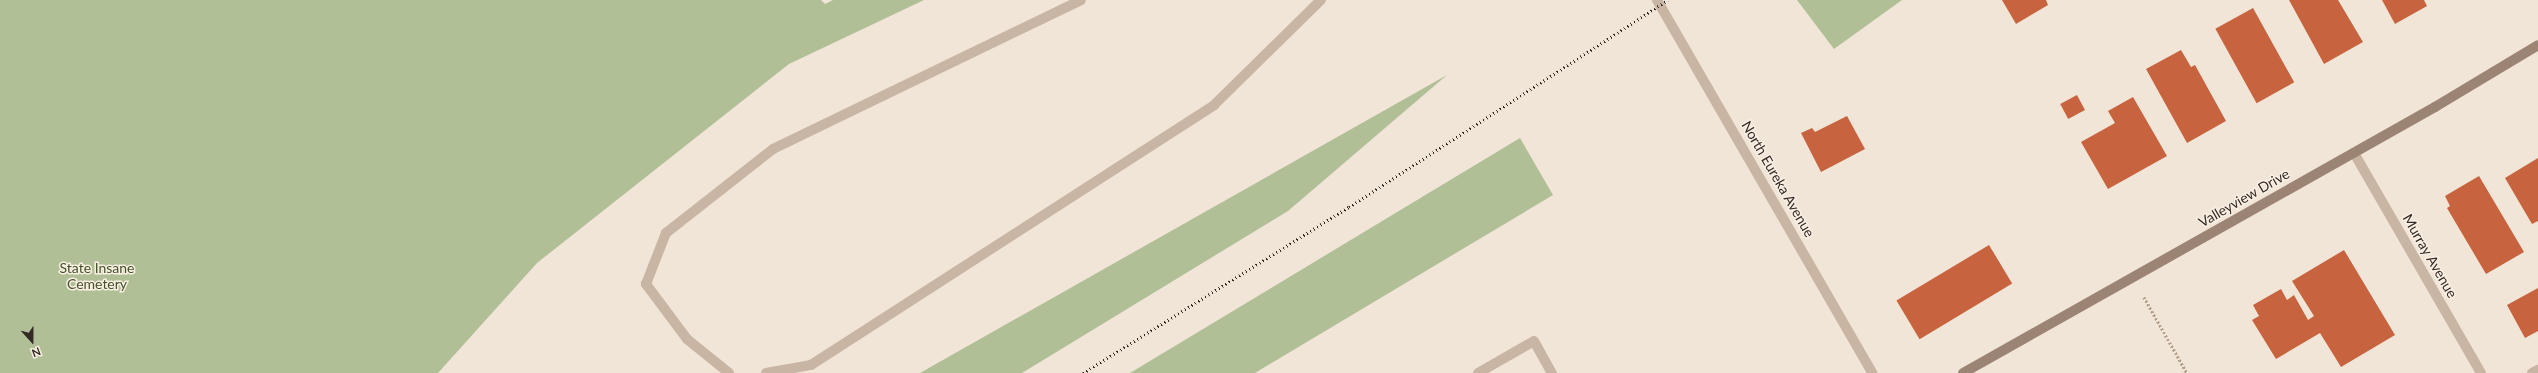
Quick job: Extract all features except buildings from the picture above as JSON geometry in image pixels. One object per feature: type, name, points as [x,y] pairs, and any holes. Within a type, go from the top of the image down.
[{"type":"street","points":[[728,373],[687,339],[646,284],[666,233],[773,149],[1081,0]]},
{"type":"street","points":[[766,373],[811,365],[1214,105],[1321,0]]},
{"type":"street","name":"North Eureka Avenue","points":[[1658,0],[1872,373]]},
{"type":"street","name":"Valleyview Drive","points":[[1963,373],[2354,153],[2538,45]]},
{"type":"street","name":"Murray Avenue","points":[[2354,153],[2481,373]]},
{"type":"street","points":[[1478,373],[1534,341],[1552,373]]},
{"type":"street","points":[[2532,373],[2538,370]]},
{"type":"path","points":[[2133,277],[2187,373]]},
{"type":"green space","name":"State Insane Cemetery","points":[[0,0],[821,0],[825,4],[833,0],[924,0],[789,64],[537,263],[438,373],[0,373]]},
{"type":"green space","points":[[1797,0],[1902,0],[1834,49]]},
{"type":"green space","points":[[1447,75],[1288,211],[1022,373],[920,373]]},
{"type":"green space","points":[[1520,138],[1553,195],[1255,373],[1130,373]]},
{"type":"railway","points":[[1083,373],[1349,207],[1668,0]]}]
